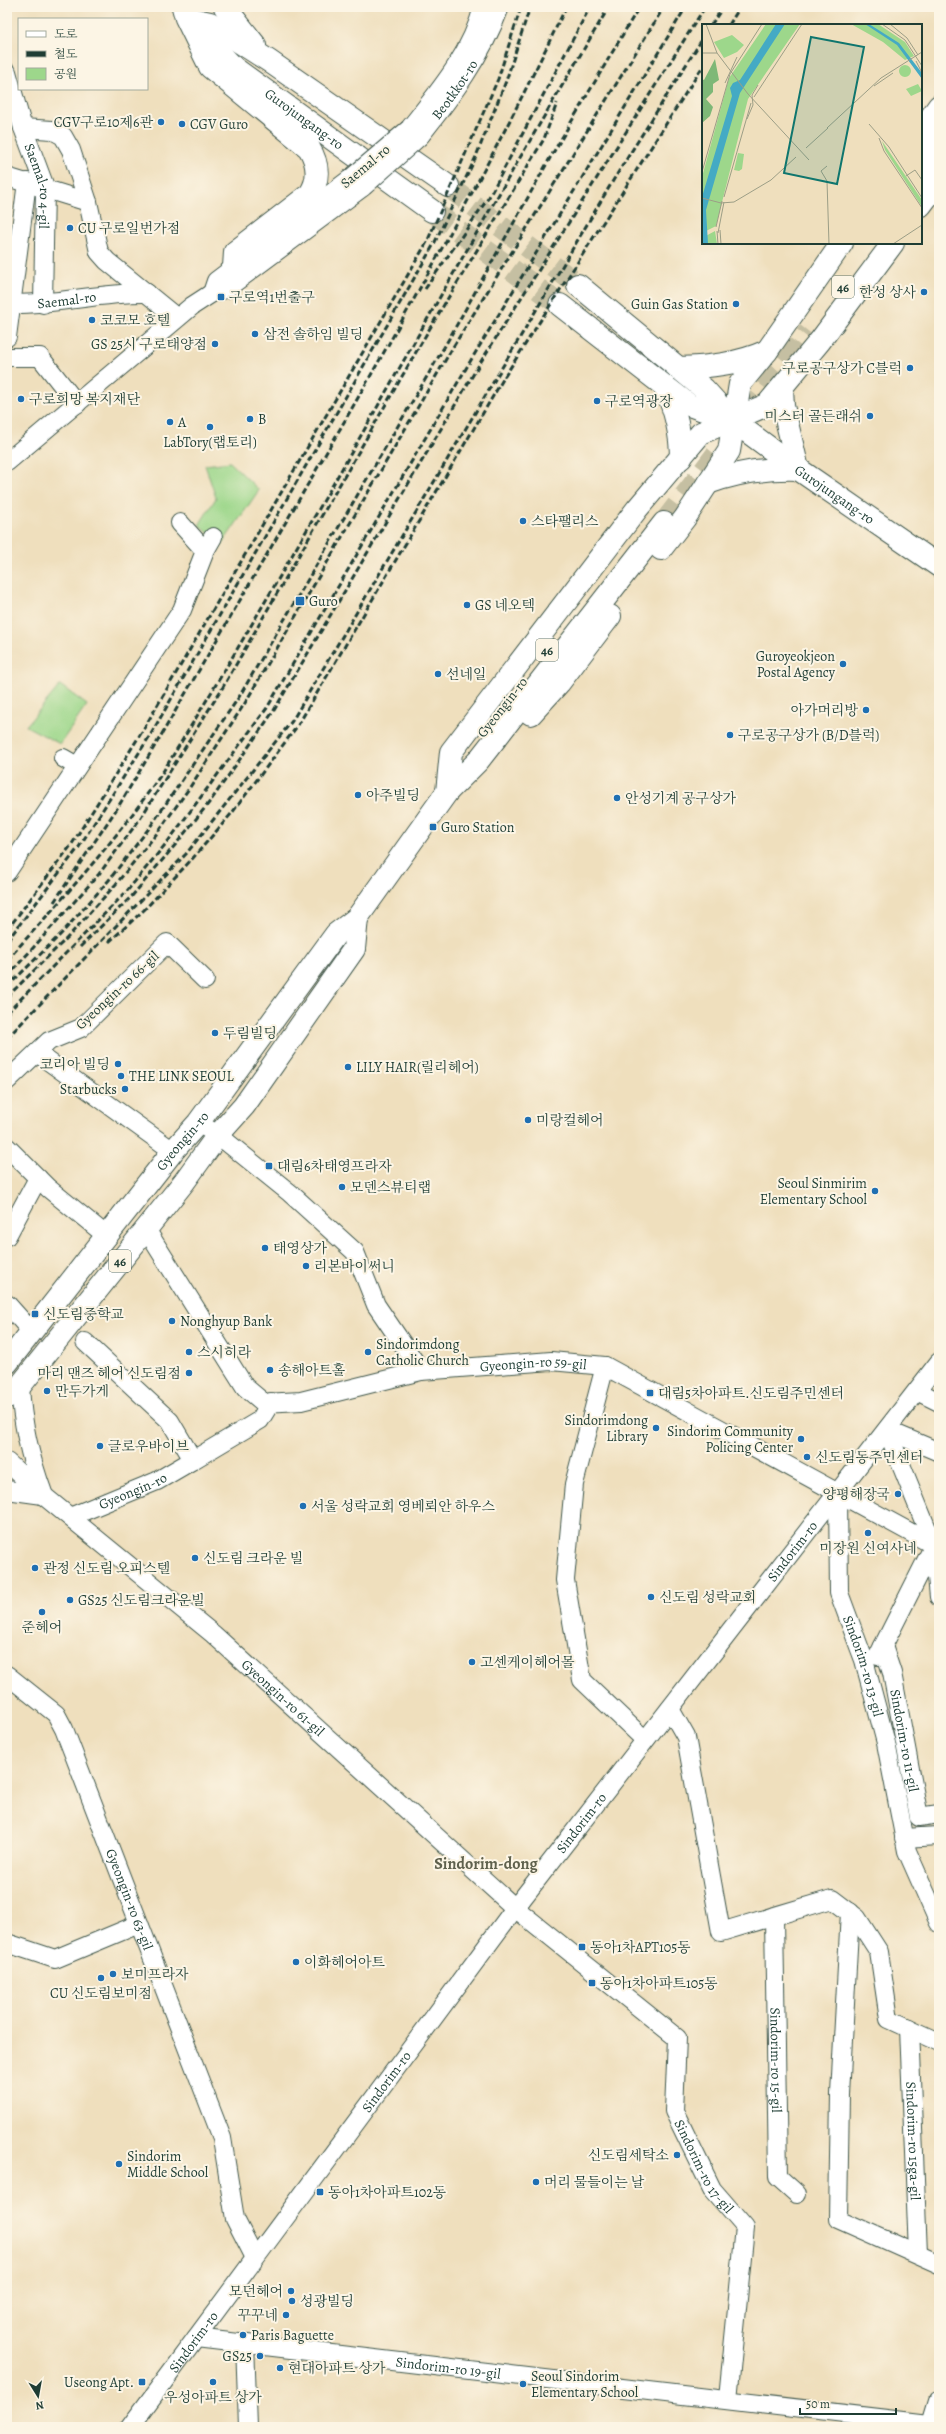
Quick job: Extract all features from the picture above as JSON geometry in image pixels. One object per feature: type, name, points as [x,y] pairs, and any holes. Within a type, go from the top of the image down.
[{"type":"main road","points":[[225,7],[269,61]]},
{"type":"main road","points":[[181,11],[210,67],[309,148],[316,165],[316,183],[310,194],[235,252],[234,267]]},
{"type":"main road","name":"Gurojungang-ro","points":[[181,11],[210,23],[269,61],[448,186]]},
{"type":"main road","name":"Gurojungang-ro","points":[[181,11],[234,68],[432,211]]},
{"type":"main road","points":[[922,130],[939,106]]},
{"type":"main road","points":[[922,158],[939,134]]},
{"type":"main road","points":[[922,182],[939,159]]},
{"type":"main road","points":[[922,204],[939,181]]},
{"type":"main road","points":[[447,792],[486,764],[559,683],[680,524],[729,451],[740,384],[767,351],[841,244]]},
{"type":"main road","name":"46","points":[[858,244],[805,327],[876,244]]},
{"type":"main road","points":[[681,458],[702,433],[768,405],[820,341],[892,244]]},
{"type":"main road","name":"Gurojungang-ro","points":[[578,285],[704,389],[733,421],[798,469],[939,566]]},
{"type":"main road","name":"Gurojungang-ro","points":[[560,305],[689,405],[733,421]]},
{"type":"main road","points":[[678,368],[707,367],[730,363],[767,351]]},
{"type":"main road","points":[[664,386],[675,414],[681,442],[681,458]]},
{"type":"main road","points":[[708,483],[731,474],[798,469],[783,406],[782,388]]},
{"type":"main road","name":"46","points":[[447,792],[451,752],[637,509],[681,458]]},
{"type":"main road","name":"Gyeongin-ro","points":[[9,1357],[32,1332],[173,1151],[198,1123],[336,934],[357,918],[447,792],[468,750],[660,518]]},
{"type":"main road","name":"Gyeongin-ro","points":[[13,1392],[146,1229],[218,1135],[244,1106],[354,948],[357,918]]},
{"type":"street","name":"Saemal-ro","points":[[9,456],[77,404],[177,318],[212,293],[226,289],[357,183],[414,133],[452,75],[468,46],[483,7]]},
{"type":"street","name":"Beotkkot-ro","points":[[392,162],[414,133],[454,94],[483,48],[500,7]]},
{"type":"street","name":"Saemal-ro 4-gil","points":[[7,72],[23,128],[45,187],[43,304]]},
{"type":"street","points":[[23,128],[52,130],[63,136],[71,150],[88,202],[99,252],[107,262],[177,318]]},
{"type":"street","name":"Saemal-ro","points":[[212,293],[216,281],[234,267],[357,183],[392,162]]},
{"type":"street","points":[[7,177],[45,187],[88,202]]},
{"type":"street","points":[[7,336],[27,182]]},
{"type":"street","name":"Saemal-ro","points":[[11,304],[43,304],[96,295],[147,293]]},
{"type":"street","points":[[7,357],[40,356],[77,404]]},
{"type":"street","points":[[7,872],[70,762],[182,610],[209,544],[180,523]]},
{"type":"street","name":"Gyeongin-ro 66-gil","points":[[7,1081],[49,1041],[81,1028],[167,943],[205,980]]},
{"type":"street","points":[[37,1053],[173,1151]]},
{"type":"street","points":[[146,1229],[245,1387],[264,1403],[301,1401],[421,1371],[376,1305],[355,1252],[290,1193],[218,1135],[198,1123]]},
{"type":"street","points":[[7,1147],[48,1188],[108,1236]]},
{"type":"street","points":[[7,1236],[38,1178]]},
{"type":"street","points":[[7,1304],[32,1332]]},
{"type":"street","points":[[85,1342],[170,1421],[193,1460]]},
{"type":"street","name":"Gyeongin-ro 59-gil","points":[[421,1371],[551,1361],[605,1366],[838,1493]]},
{"type":"street","name":"Sindorim-ro","points":[[130,2427],[515,1908],[939,1362]]},
{"type":"street","points":[[605,1366],[574,1484],[565,1580],[582,1680],[646,1740]]},
{"type":"street","points":[[917,1391],[939,1402]]},
{"type":"street","points":[[13,1392],[32,1465],[44,1496]]},
{"type":"street","name":"Gyeongin-ro","points":[[70,1517],[157,1480],[193,1460],[260,1420],[271,1402]]},
{"type":"street","points":[[887,1430],[939,1452]]},
{"type":"street","points":[[887,1430],[937,1543],[939,1596]]},
{"type":"street","name":"Gyeongin-ro 61-gil","points":[[7,1462],[44,1496],[213,1634],[515,1908]]},
{"type":"street","points":[[7,1490],[44,1496]]},
{"type":"street","points":[[838,1493],[937,1543]]},
{"type":"street","name":"Sindorim-ro 13-gil","points":[[838,1493],[839,1593],[868,1676],[886,1743],[907,1851],[939,1923]]},
{"type":"street","points":[[868,1676],[937,1543]]},
{"type":"street","name":"Sindorim-ro 11-gil","points":[[883,1646],[892,1673],[919,1817],[939,1814]]},
{"type":"street","name":"Gyeongin-ro 63-gil","points":[[7,1675],[56,1714],[64,1729],[222,2138],[235,2219],[255,2258]]},
{"type":"street","points":[[670,1709],[686,1737],[721,1932],[832,1898],[857,1918],[878,1952],[889,2019],[939,2042]]},
{"type":"street","points":[[904,1838],[939,1836]]},
{"type":"street","name":"Sindorim-ro 17-gil","points":[[515,1908],[677,2038],[674,2111],[712,2189],[745,2227],[728,2399]]},
{"type":"street","points":[[850,1912],[840,2094],[838,2219],[939,2264]]},
{"type":"street","name":"Sindorim-ro 15-gil","points":[[774,1916],[778,2177],[797,2194]]},
{"type":"street","points":[[7,1943],[55,1959],[139,1924]]},
{"type":"street","name":"Sindorim-ro 15ga-gil","points":[[909,2028],[918,2254]]},
{"type":"street","name":"Sindorim-ro 19-gil","points":[[196,2338],[936,2424]]},
{"type":"street","points":[[245,2344],[248,2427]]},
{"type":"street","points":[[936,2424],[939,2400]]},
{"type":"street","points":[[838,2427],[854,2414]]},
{"type":"green space","points":[[230,462],[259,490],[222,544],[199,525],[216,498],[205,465]]},
{"type":"green space","points":[[60,685],[87,705],[60,744],[26,726]]},
{"type":"tunnel","points":[[448,186],[578,285]]},
{"type":"tunnel","points":[[432,211],[560,305]]},
{"type":"tunnel","points":[[746,415],[809,332]]},
{"type":"tunnel","points":[[664,523],[716,455]]},
{"type":"railway","points":[[7,930],[72,844],[143,730],[427,242],[498,79],[521,7]]},
{"type":"railway","points":[[7,941],[79,847],[151,734],[434,244],[475,159],[506,81],[530,7]]},
{"type":"railway","points":[[54,902],[118,807],[159,739],[370,377],[471,194],[520,101],[566,7]]},
{"type":"railway","points":[[425,289],[489,197],[590,7]]},
{"type":"railway","points":[[7,960],[108,845],[164,770],[278,580],[497,197],[609,7]]},
{"type":"railway","points":[[7,987],[62,933],[109,880],[150,827],[239,697],[446,344],[550,158],[639,7]]},
{"type":"railway","points":[[7,997],[67,938],[116,884],[158,832],[190,787],[245,703],[453,347],[664,7]]},
{"type":"railway","points":[[7,1013],[127,891],[169,840],[267,708],[471,360],[686,7]]},
{"type":"railway","points":[[80,947],[132,896],[176,844],[212,799],[273,712],[480,363],[705,7]]},
{"type":"railway","points":[[712,24],[723,7]]},
{"type":"railway","points":[[730,24],[740,7]]},
{"type":"railway","points":[[7,1038],[186,854],[292,721],[614,179],[702,40]]},
{"type":"railway","points":[[109,942],[144,910],[193,858],[232,813],[298,725],[505,376],[702,68]]},
{"type":"railway","points":[[7,977],[99,874],[140,819],[223,687],[427,333],[544,139],[557,103]]},
{"type":"place","name":"CGV구로10제6관","points":[[161,122]]},
{"type":"place","name":"CGV Guro","points":[[182,124]]},
{"type":"place","name":"CU 구로일번가점","points":[[70,228]]},
{"type":"place","name":"한성 상사","points":[[924,292]]},
{"type":"place","name":"구로역1번출구","points":[[221,297]]},
{"type":"place","name":"Guin Gas Station","points":[[736,304]]},
{"type":"place","name":"코코모 호텔","points":[[92,320]]},
{"type":"place","name":"삼전 솔하임 빌딩","points":[[255,334]]},
{"type":"place","name":"GS 25시 구로태양점","points":[[215,344]]},
{"type":"place","name":"구로공구상가 C블럭","points":[[910,368]]},
{"type":"place","name":"구로희망 복지재단","points":[[21,399]]},
{"type":"place","name":"구로역광장","points":[[597,401]]},
{"type":"place","name":"미스터 골든래쉬","points":[[870,416]]},
{"type":"place","name":"B","points":[[250,419]]},
{"type":"place","name":"A","points":[[170,422]]},
{"type":"place","name":"LabTory(랩토리)","points":[[210,427]]},
{"type":"place","name":"스타팰리스","points":[[523,521]]},
{"type":"place","name":"Guro","points":[[300,601]]},
{"type":"place","name":"GS 네오텍","points":[[467,605]]},
{"type":"place","name":"Guroyeokjeon Postal Agency","points":[[843,664]]},
{"type":"place","name":"선네일","points":[[438,674]]},
{"type":"place","name":"아가머리방","points":[[866,710]]},
{"type":"place","name":"구로공구상가 (B/D블럭)","points":[[730,735]]},
{"type":"place","name":"아주빌딩","points":[[358,795]]},
{"type":"place","name":"안성기계 공구상가","points":[[617,798]]},
{"type":"place","name":"Guro Station","points":[[433,827]]},
{"type":"place","name":"두림빌딩","points":[[215,1033]]},
{"type":"place","name":"코리아 빌딩","points":[[118,1064]]},
{"type":"place","name":"LILY HAIR(릴리헤어)","points":[[348,1067]]},
{"type":"place","name":"THE LINK SEOUL","points":[[121,1076]]},
{"type":"place","name":"Starbucks","points":[[125,1089]]},
{"type":"place","name":"미랑컬헤어","points":[[528,1120]]},
{"type":"place","name":"대림6차태영프라자","points":[[269,1166]]},
{"type":"place","name":"모덴스뷰티랩","points":[[342,1187]]},
{"type":"place","name":"Seoul Sinmirim Elementary School","points":[[875,1191]]},
{"type":"place","name":"태영상가","points":[[265,1248]]},
{"type":"place","name":"리본바이써니","points":[[306,1266]]},
{"type":"place","name":"신도림중학교","points":[[35,1314]]},
{"type":"place","name":"Nonghyup Bank","points":[[172,1321]]},
{"type":"place","name":"스시히라","points":[[189,1352]]},
{"type":"place","name":"Sindorimdong Catholic Church","points":[[368,1352]]},
{"type":"place","name":"송해아트홀","points":[[270,1370]]},
{"type":"place","name":"마리 맨즈 헤어 신도림점","points":[[189,1373]]},
{"type":"place","name":"만두가게","points":[[47,1391]]},
{"type":"place","name":"대림5차아파트.신도림주민센터","points":[[650,1393]]},
{"type":"place","name":"Sindorimdong Library","points":[[656,1428]]},
{"type":"place","name":"Sindorim Community Policing Center","points":[[801,1439]]},
{"type":"place","name":"글로우바이브","points":[[100,1446]]},
{"type":"place","name":"신도림동주민센터","points":[[807,1457]]},
{"type":"place","name":"양평해장국","points":[[898,1494]]},
{"type":"place","name":"서울 성락교회 영베뢰안 하우스","points":[[303,1506]]},
{"type":"place","name":"미장원 신여사네","points":[[868,1533]]},
{"type":"place","name":"신도림 크라운 빌","points":[[195,1558]]},
{"type":"place","name":"관정 신도림 오피스텔","points":[[35,1568]]},
{"type":"place","name":"신도림 성락교회","points":[[651,1597]]},
{"type":"place","name":"GS25 신도림크라운빌","points":[[70,1600]]},
{"type":"place","name":"준헤어","points":[[42,1612]]},
{"type":"place","name":"고센케이헤어몰","points":[[472,1662]]},
{"type":"place","name":"동아1차APT105동","points":[[582,1947]]},
{"type":"place","name":"이화헤어아트","points":[[296,1962]]},
{"type":"place","name":"보미프라자","points":[[113,1974]]},
{"type":"place","name":"CU 신도림보미점","points":[[101,1978]]},
{"type":"place","name":"동아1차아파트105동","points":[[592,1983]]},
{"type":"place","name":"신도림세탁소","points":[[677,2155]]},
{"type":"place","name":"Sindorim Middle School","points":[[119,2164]]},
{"type":"place","name":"머리 물들이는 날","points":[[536,2182]]},
{"type":"place","name":"동아1차아파트102동","points":[[320,2192]]},
{"type":"place","name":"모던헤어","points":[[291,2291]]},
{"type":"place","name":"성광빌딩","points":[[292,2301]]},
{"type":"place","name":"꾸꾸네","points":[[286,2315]]},
{"type":"place","name":"Paris Baguette","points":[[243,2335]]},
{"type":"place","name":"GS25","points":[[260,2356]]},
{"type":"place","name":"현대아파트 상가","points":[[280,2368]]},
{"type":"place","name":"Useong Apt.","points":[[142,2382]]},
{"type":"place","name":"우성아파트 상가","points":[[213,2382]]},
{"type":"place","name":"Seoul Sindorim Elementary School","points":[[523,2384]]},
{"type":"district","name":"Sindorim-dong","points":[[486,1863]]}]
